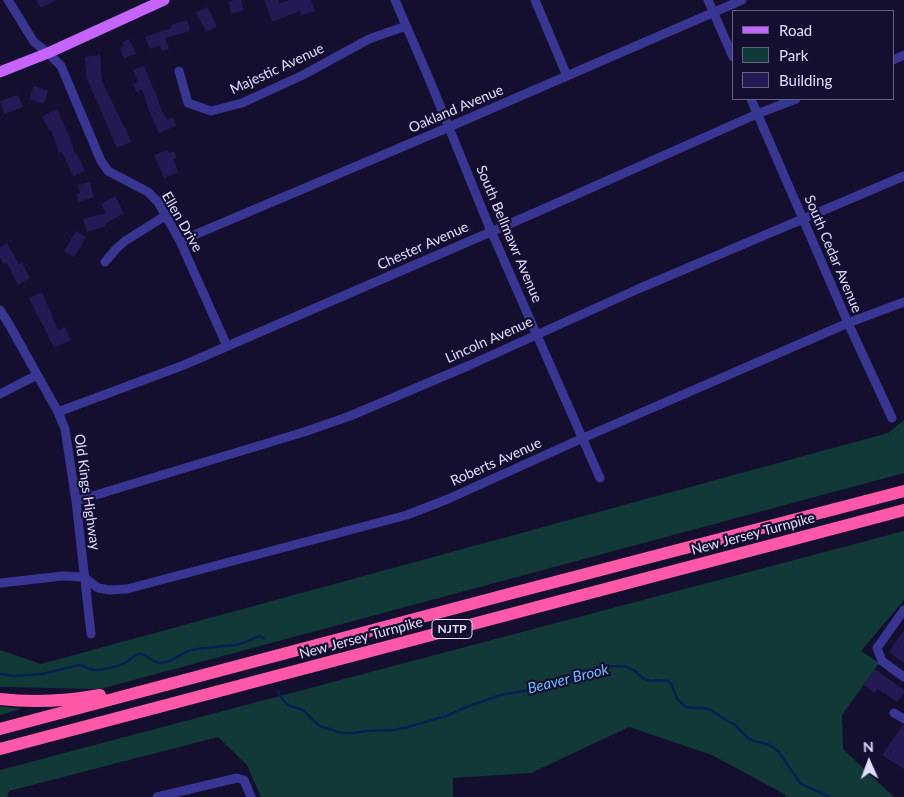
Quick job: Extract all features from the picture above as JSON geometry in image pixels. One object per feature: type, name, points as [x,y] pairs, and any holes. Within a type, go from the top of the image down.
[{"type":"highway","name":"New Jersey Turnpike","points":[[0,729],[904,491]]},
{"type":"highway","name":"New Jersey Turnpike","points":[[0,749],[904,510]]},
{"type":"highway","points":[[0,699],[45,701],[85,698],[143,684],[216,672]]},
{"type":"highway","points":[[0,758],[68,738],[142,712]]},
{"type":"main road","points":[[0,72],[48,53],[163,0]]},
{"type":"street","name":"Ellen Drive","points":[[8,0],[34,42],[61,66],[101,161],[108,171],[148,192],[158,202],[180,241],[227,346]]},
{"type":"street","name":"South Bellmawr Avenue","points":[[395,0],[491,231],[600,478]]},
{"type":"street","points":[[535,0],[567,76]]},
{"type":"street","points":[[708,0],[732,55]]},
{"type":"street","name":"Oakland Avenue","points":[[180,241],[449,128],[742,0]]},
{"type":"street","name":"Majestic Avenue","points":[[179,71],[188,103],[211,111],[242,103],[303,75],[369,39],[406,26]]},
{"type":"street","name":"South Cedar Avenue","points":[[751,100],[848,323],[892,418]]},
{"type":"street","name":"Chester Avenue","points":[[58,412],[184,365],[757,114],[793,100]]},
{"type":"street","name":"Lincoln Avenue","points":[[76,501],[304,432],[350,416],[470,365],[638,289],[904,176]]},
{"type":"street","points":[[105,262],[116,248],[125,241],[165,216]]},
{"type":"street","name":"Roberts Avenue","points":[[84,578],[98,588],[109,590],[127,589],[407,515],[448,499],[848,323],[904,302]]},
{"type":"street","name":"Old Kings Highway","points":[[0,310],[58,412],[65,429],[76,501],[91,634]]},
{"type":"street","points":[[0,394],[37,375]]},
{"type":"street","points":[[0,583],[63,576],[84,578]]},
{"type":"street","points":[[904,610],[876,648],[882,661],[904,677]]},
{"type":"street","points":[[894,713],[904,719]]},
{"type":"street","points":[[157,797],[236,778],[244,780],[251,797]]},
{"type":"green space","points":[[904,420],[904,473],[100,689],[0,687],[0,650],[41,664],[888,433]]},
{"type":"green space","points":[[904,531],[904,600],[861,651],[879,663],[842,715],[843,749],[894,797],[785,797],[786,795],[712,755],[629,727],[531,773],[453,778],[453,797],[261,797],[247,765],[218,737],[9,791],[7,797],[0,797],[0,770]]},
{"type":"green space","points":[[0,706],[21,709],[0,715]]},
{"type":"building","points":[[36,0],[56,0],[41,8]]},
{"type":"building","points":[[241,0],[244,10],[231,14],[228,2]]},
{"type":"building","points":[[264,0],[278,0],[279,4],[289,0],[311,0],[315,11],[301,16],[300,11],[272,22]]},
{"type":"building","points":[[208,7],[217,27],[206,32],[196,12]]},
{"type":"building","points":[[187,20],[190,31],[165,38],[169,49],[162,51],[160,45],[150,49],[145,37]]},
{"type":"building","points":[[129,39],[136,54],[124,58],[120,48],[124,46],[122,42]]},
{"type":"building","points":[[100,55],[102,81],[131,142],[117,148],[86,76],[85,57]]},
{"type":"building","points":[[144,66],[162,112],[167,120],[173,117],[176,126],[159,133],[142,89],[136,92],[133,84],[138,82],[133,70]]},
{"type":"building","points":[[34,86],[48,91],[44,104],[29,99]]},
{"type":"building","points":[[18,95],[23,107],[4,114],[0,101]]},
{"type":"building","points":[[57,109],[75,153],[85,171],[73,176],[62,152],[59,153],[51,130],[49,131],[42,116]]},
{"type":"building","points":[[168,150],[169,153],[174,151],[177,158],[173,159],[178,172],[164,178],[154,155]]},
{"type":"building","points":[[90,182],[94,197],[78,202],[76,194],[80,193],[78,185]]},
{"type":"building","points":[[115,196],[124,213],[105,224],[106,226],[87,232],[83,219],[106,213],[101,204]]},
{"type":"building","points":[[76,231],[86,237],[74,257],[64,251]]},
{"type":"building","points":[[7,243],[19,264],[22,263],[30,278],[18,285],[7,263],[4,264],[0,258],[0,247]]},
{"type":"building","points":[[42,292],[58,330],[65,327],[71,340],[54,348],[29,298]]},
{"type":"building","points":[[904,630],[904,663],[889,652]]},
{"type":"building","points":[[875,669],[904,690],[904,693],[897,702],[878,689],[875,693],[864,685]]},
{"type":"building","points":[[904,725],[904,769],[882,755]]},
{"type":"waterway","name":"Beaver Brook","points":[[0,674],[14,676],[42,674],[79,665],[93,670],[103,669],[123,664],[138,654],[145,655],[157,663],[165,663],[192,650],[244,643],[260,636],[264,638]]},
{"type":"waterway","name":"Beaver Brook","points":[[278,690],[279,695],[287,704],[303,710],[320,726],[341,733],[354,733],[404,728],[446,716],[501,695],[569,682],[607,667],[627,667],[650,681],[668,681],[672,685],[677,699],[686,707],[711,710],[735,725],[748,738],[773,747],[779,752],[800,783],[829,797]]}]
